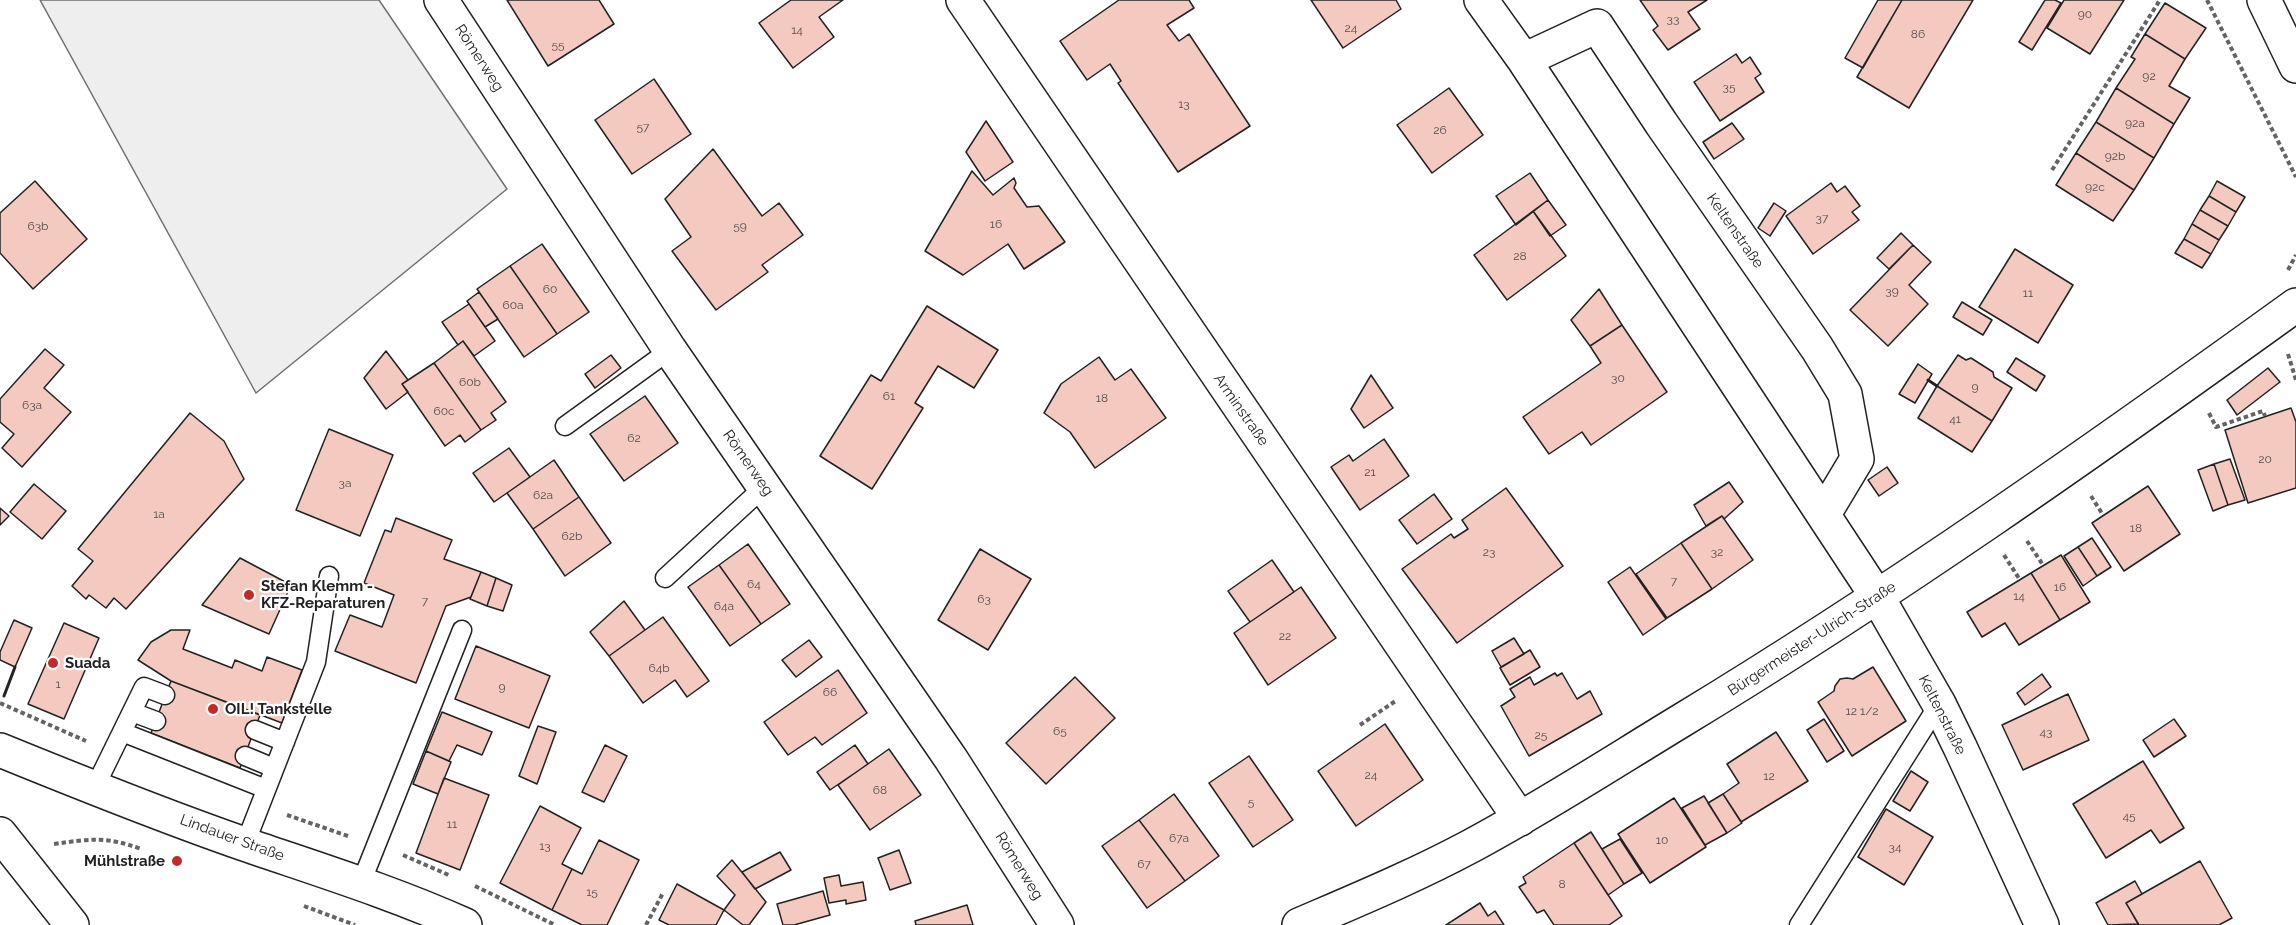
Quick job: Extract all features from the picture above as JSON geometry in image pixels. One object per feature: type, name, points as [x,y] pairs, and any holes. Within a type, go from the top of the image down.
[{"type":"street","name":"Römerweg","points":[[441,0],[670,350],[951,759],[1056,925]]},
{"type":"street","name":"Arminstraße","points":[[963,0],[1520,819]]},
{"type":"street","name":"Keltenstraße","points":[[1481,0],[1524,60],[1878,598],[1939,705],[2042,925]]},
{"type":"street","points":[[2264,0],[2296,66]]},
{"type":"street","name":"Keltenstraße","points":[[1524,60],[1597,26],[1667,133],[1817,348],[1845,394],[1857,459],[1824,514]]},
{"type":"street","name":"Bürgermeister-Ulrich-Straße","points":[[1299,925],[1446,858],[1520,819],[1772,666],[1878,598],[2071,466],[2296,305]]},
{"type":"street","name":"Lindauer Straße","points":[[0,750],[94,789],[361,883],[456,923]]},
{"type":"street","points":[[0,834],[72,925]]},
{"type":"lane","points":[[565,426],[670,350]]},
{"type":"lane","points":[[665,578],[764,487]]},
{"type":"lane","points":[[245,844],[316,662],[329,576]]},
{"type":"lane","points":[[361,883],[462,630]]},
{"type":"lane","points":[[94,789],[144,687],[165,695]]},
{"type":"lane","points":[[1799,925],[1939,705]]},
{"type":"lane","points":[[132,712],[156,721]]},
{"type":"lane","points":[[255,730],[285,742]]},
{"type":"lane","points":[[122,732],[266,789]]},
{"type":"lane","points":[[244,756],[274,768]]},
{"type":"path","points":[[2052,170],[2160,0]]},
{"type":"path","points":[[2207,0],[2296,177]]},
{"type":"path","points":[[2286,348],[2296,380]]},
{"type":"path","points":[[2193,378],[2216,428],[2263,411],[2265,416]]},
{"type":"path","points":[[52,844],[91,839],[118,841],[148,851]]},
{"type":"path","points":[[646,925],[663,892]]},
{"type":"path","points":[[296,903],[354,925]]},
{"type":"shaded area","points":[[40,0],[379,0],[507,189],[256,393]]},
{"type":"building","points":[[507,0],[599,0],[614,24],[548,66]]},
{"type":"building","points":[[791,0],[843,0],[819,17],[834,37],[793,68],[759,23]]},
{"type":"building","points":[[1119,0],[1189,0],[1194,8],[1167,25],[1179,41],[1189,34],[1250,126],[1178,172],[1118,83],[1121,81],[1110,64],[1087,80],[1060,41]]},
{"type":"building","points":[[1311,0],[1396,0],[1401,9],[1343,48]]},
{"type":"building","points":[[1640,0],[1707,0],[1688,12],[1700,29],[1668,50],[1653,30],[1658,26]]},
{"type":"building","points":[[1878,0],[1902,0],[1863,68],[1845,58]]},
{"type":"building","points":[[1902,0],[1973,0],[1909,108],[1857,77]]},
{"type":"building","points":[[2045,0],[2055,0],[2061,3],[2032,50],[2019,42]]},
{"type":"building","points":[[2064,0],[2124,0],[2090,54],[2047,28]]},
{"type":"building","points":[[2165,3],[2206,28],[2185,59],[2145,34]]},
{"type":"building","points":[[2145,34],[2185,59],[2169,86],[2190,98],[2174,124],[2116,88],[2135,59],[2131,57]]},
{"type":"building","points":[[1736,54],[1742,63],[1750,57],[1761,74],[1755,78],[1764,92],[1720,121],[1694,82]]},
{"type":"building","points":[[654,79],[691,134],[632,174],[595,120]]},
{"type":"building","points":[[1449,88],[1483,135],[1432,173],[1397,125]]},
{"type":"building","points":[[2116,88],[2174,124],[2154,158],[2096,122]]},
{"type":"building","points":[[986,121],[1013,162],[985,181],[966,152]]},
{"type":"building","points":[[2096,122],[2154,158],[2134,190],[2076,153]]},
{"type":"building","points":[[1732,123],[1744,139],[1714,159],[1703,142]]},
{"type":"building","points":[[713,149],[762,216],[779,203],[803,235],[762,265],[768,272],[716,310],[672,251],[691,237],[665,199]]},
{"type":"building","points":[[2076,153],[2134,190],[2113,221],[2056,185]]},
{"type":"building","points":[[972,171],[993,195],[1014,178],[1016,183],[1014,188],[1027,207],[1039,206],[1065,242],[1024,269],[1008,244],[963,275],[925,251]]},
{"type":"building","points":[[1530,173],[1548,200],[1516,225],[1496,196]]},
{"type":"building","points":[[35,181],[87,239],[33,289],[0,253],[0,213]]},
{"type":"building","points":[[2217,181],[2245,197],[2236,212],[2209,196]]},
{"type":"building","points":[[1831,183],[1837,192],[1845,186],[1860,206],[1852,212],[1859,220],[1813,254],[1786,216]]},
{"type":"building","points":[[2209,196],[2236,212],[2228,226],[2200,210]]},
{"type":"building","points":[[1548,200],[1566,225],[1550,236],[1533,211]]},
{"type":"building","points":[[1774,203],[1786,211],[1770,236],[1758,228]]},
{"type":"building","points":[[2200,210],[2228,226],[2219,240],[2192,224]]},
{"type":"building","points":[[1533,211],[1566,256],[1507,300],[1474,255]]},
{"type":"building","points":[[2192,224],[2219,240],[2211,254],[2184,239]]},
{"type":"building","points":[[1901,233],[1913,245],[1889,269],[1877,258]]},
{"type":"building","points":[[2184,239],[2211,254],[2202,268],[2175,253]]},
{"type":"building","points":[[542,244],[589,312],[557,334],[510,266]]},
{"type":"building","points":[[1913,245],[1931,262],[1909,285],[1928,304],[1888,346],[1850,310]]},
{"type":"building","points":[[2015,249],[2073,285],[2038,343],[1979,307]]},
{"type":"building","points":[[510,266],[557,334],[524,357],[477,289]]},
{"type":"building","points":[[1599,289],[1622,325],[1590,346],[1571,320]]},
{"type":"building","points":[[479,292],[498,319],[485,327],[467,301]]},
{"type":"building","points":[[1962,302],[1992,320],[1983,335],[1953,317]]},
{"type":"building","points":[[469,304],[495,341],[474,356],[463,341],[458,345],[442,322]]},
{"type":"building","points":[[927,306],[998,350],[974,388],[938,366],[915,403],[923,408],[872,489],[820,456],[871,375],[881,381]]},
{"type":"building","points":[[1622,325],[1667,392],[1591,445],[1582,432],[1549,454],[1523,417],[1601,363],[1590,346]]},
{"type":"building","points":[[463,341],[506,402],[491,413],[496,420],[481,430],[434,363]]},
{"type":"building","points":[[45,349],[64,365],[44,388],[71,412],[22,467],[2,448],[14,434],[0,422],[0,399]]},
{"type":"building","points":[[386,351],[408,380],[402,384],[408,392],[386,409],[364,378]]},
{"type":"building","points":[[611,355],[621,368],[595,388],[585,374]]},
{"type":"building","points":[[1958,355],[1966,360],[1971,358],[2012,388],[1992,421],[1937,386]]},
{"type":"building","points":[[1099,357],[1115,380],[1131,369],[1166,418],[1095,468],[1070,432],[1044,413],[1061,384]]},
{"type":"building","points":[[2016,358],[2045,376],[2036,391],[2007,372]]},
{"type":"building","points":[[434,363],[481,430],[465,442],[460,435],[445,446],[402,384]]},
{"type":"building","points":[[1918,364],[1932,374],[1915,403],[1899,394]]},
{"type":"building","points":[[2268,368],[2280,382],[2237,415],[2227,400]]},
{"type":"building","points":[[1371,375],[1393,408],[1364,428],[1351,409]]},
{"type":"building","points":[[1937,386],[1992,421],[1972,452],[1918,418]]},
{"type":"building","points":[[645,396],[678,443],[624,481],[590,434]]},
{"type":"building","points":[[2291,408],[2296,422],[2296,488],[2248,503],[2225,430]]},
{"type":"building","points":[[190,413],[224,441],[244,479],[126,609],[114,598],[106,608],[89,595],[86,599],[72,586],[93,561],[78,549]]},
{"type":"building","points":[[329,429],[393,455],[360,536],[296,510]]},
{"type":"building","points":[[1384,439],[1409,476],[1360,510],[1331,467],[1349,455],[1353,461]]},
{"type":"building","points":[[509,448],[530,477],[494,502],[473,473]]},
{"type":"building","points":[[2230,459],[2245,500],[2228,505],[2214,464]]},
{"type":"building","points":[[554,460],[579,497],[533,529],[507,493]]},
{"type":"building","points":[[2214,464],[2228,505],[2213,511],[2198,470]]},
{"type":"building","points":[[1887,467],[1898,483],[1879,496],[1868,480]]},
{"type":"building","points":[[1729,482],[1743,502],[1724,519],[1722,516],[1706,526],[1694,505]]},
{"type":"building","points":[[34,484],[66,511],[42,539],[10,512]]},
{"type":"building","points":[[2148,486],[2180,534],[2124,571],[2092,523]]},
{"type":"building","points":[[1506,488],[1563,566],[1457,643],[1402,569],[1451,534],[1454,538],[1468,529],[1462,520]]},
{"type":"building","points":[[1434,494],[1452,519],[1417,544],[1399,520]]},
{"type":"building","points":[[579,497],[611,543],[565,576],[533,529]]},
{"type":"building","points":[[0,508],[9,516],[0,525]]},
{"type":"building","points":[[1722,516],[1753,560],[1712,589],[1681,543]]},
{"type":"building","points":[[396,518],[452,540],[444,559],[481,572],[471,597],[446,606],[416,683],[335,651],[350,615],[382,627],[394,595],[364,583],[385,530],[391,532]]},
{"type":"building","points":[[2092,538],[2111,567],[2097,576],[2078,547]]},
{"type":"building","points":[[1681,543],[1712,589],[1667,618],[1636,574]]},
{"type":"building","points":[[748,544],[790,604],[761,624],[719,565]]},
{"type":"building","points":[[2078,547],[2097,576],[2083,586],[2064,556]]},
{"type":"building","points":[[980,549],[1031,579],[988,650],[938,620]]},
{"type":"building","points":[[2061,555],[2090,602],[2060,620],[2031,573]]},
{"type":"building","name":"Stefan Klemm - KFZ-Reparaturen","points":[[240,558],[291,585],[269,634],[202,605]]},
{"type":"building","points":[[1272,560],[1294,592],[1250,622],[1228,591]]},
{"type":"building","points":[[719,565],[761,624],[730,646],[688,587]]},
{"type":"building","points":[[1630,567],[1666,619],[1643,635],[1608,582]]},
{"type":"building","points":[[481,572],[496,578],[487,606],[470,599]]},
{"type":"building","points":[[2031,573],[2060,620],[2019,645],[2005,623],[1982,637],[1967,612]]},
{"type":"building","points":[[496,578],[512,585],[503,611],[487,606]]},
{"type":"building","points":[[1301,587],[1336,638],[1268,685],[1234,633]]},
{"type":"building","points":[[624,601],[645,630],[609,656],[590,632]]},
{"type":"building","points":[[663,617],[709,681],[687,697],[675,680],[643,703],[609,656]]},
{"type":"building","points":[[14,620],[32,628],[15,667],[0,660],[0,652]]},
{"type":"building","points":[[64,623],[99,638],[64,719],[28,704]]},
{"type":"building","points":[[171,630],[190,630],[183,649],[232,668],[235,660],[262,671],[267,657],[302,670],[282,723],[171,681],[138,660],[151,642]]},
{"type":"building","points":[[1514,638],[1524,654],[1501,667],[1492,651]]},
{"type":"building","points":[[809,640],[822,657],[796,677],[782,660]]},
{"type":"building","points":[[476,646],[550,676],[529,728],[455,699]]},
{"type":"building","points":[[1530,650],[1540,667],[1510,685],[1500,668]]},
{"type":"building","points":[[1873,667],[1906,721],[1852,756],[1818,702],[1834,691],[1840,679],[1853,679]]},
{"type":"building","points":[[838,670],[867,713],[822,745],[815,737],[788,755],[764,722]]},
{"type":"building","points":[[1555,673],[1557,676],[1562,673],[1577,699],[1590,691],[1602,714],[1529,756],[1501,706],[1515,697],[1510,689],[1530,677],[1534,685]]},
{"type":"building","points":[[2042,674],[2051,687],[2025,705],[2017,693]]},
{"type":"building","points":[[1075,677],[1115,718],[1046,784],[1006,743]]},
{"type":"building","points":[[171,681],[260,715],[240,768],[151,733]]},
{"type":"building","points":[[2068,694],[2089,740],[2023,770],[2002,725]]},
{"type":"building","points":[[442,712],[492,732],[482,755],[457,745],[449,761],[426,751]]},
{"type":"building","points":[[1824,719],[1844,751],[1827,762],[1807,730]]},
{"type":"building","points":[[2174,719],[2186,736],[2154,757],[2143,740]]},
{"type":"building","points":[[1385,724],[1423,780],[1356,826],[1318,771]]},
{"type":"building","points":[[538,726],[556,732],[537,784],[519,776]]},
{"type":"building","points":[[1776,732],[1808,781],[1741,822],[1723,794],[1739,783],[1727,764]]},
{"type":"building","points":[[605,745],[627,756],[604,802],[582,792]]},
{"type":"building","points":[[855,745],[868,764],[830,790],[817,772]]},
{"type":"building","points":[[889,749],[921,795],[870,830],[838,785]]},
{"type":"building","points":[[426,751],[451,762],[438,794],[413,784]]},
{"type":"building","points":[[1249,756],[1293,820],[1253,847],[1209,783]]},
{"type":"building","points":[[2143,761],[2184,828],[2160,843],[2151,830],[2106,858],[2073,804]]},
{"type":"building","points":[[1911,771],[1928,782],[1910,811],[1893,801]]},
{"type":"building","points":[[444,778],[489,795],[460,870],[416,853]]},
{"type":"building","points":[[1174,794],[1219,856],[1185,881],[1139,820]]},
{"type":"building","points":[[1723,794],[1742,823],[1727,833],[1708,803]]},
{"type":"building","points":[[1704,796],[1727,833],[1705,845],[1682,808]]},
{"type":"building","points":[[1674,798],[1706,847],[1650,883],[1618,834]]},
{"type":"building","points":[[540,806],[581,828],[562,864],[572,869],[552,910],[500,883]]},
{"type":"building","points":[[1886,809],[1933,837],[1904,885],[1858,857]]},
{"type":"building","points":[[1139,820],[1185,881],[1147,908],[1102,846]]},
{"type":"building","points":[[1591,832],[1624,884],[1608,895],[1574,843]]},
{"type":"building","points":[[1620,839],[1642,873],[1624,884],[1602,849]]},
{"type":"building","points":[[599,840],[639,860],[607,925],[582,925],[552,910],[572,869],[582,874]]},
{"type":"building","points":[[1574,843],[1622,916],[1609,925],[1554,925],[1544,910],[1537,913],[1519,887],[1526,883],[1523,877]]},
{"type":"building","points":[[899,850],[911,883],[890,890],[878,858]]},
{"type":"building","points":[[780,852],[791,870],[755,889],[742,872]]},
{"type":"building","points":[[732,860],[766,902],[749,925],[743,925],[724,910],[735,895],[717,876]]},
{"type":"building","points":[[2200,861],[2232,918],[2219,925],[2139,925],[2126,903]]},
{"type":"building","points":[[839,875],[841,886],[863,882],[866,900],[846,904],[846,900],[829,903],[824,878]]},
{"type":"building","points":[[2135,881],[2142,894],[2126,903],[2138,924],[2108,925],[2096,903]]},
{"type":"building","points":[[677,884],[724,910],[716,925],[669,925],[659,920]]},
{"type":"building","points":[[823,891],[830,915],[794,925],[783,925],[777,904]]},
{"type":"building","points":[[1480,903],[1488,916],[1495,911],[1504,925],[1446,925]]},
{"type":"building","points":[[967,905],[973,925],[916,925],[915,921]]},
{"type":"wall","points":[[1928,380],[1937,386]]},
{"type":"wall","points":[[4,696],[15,667]]},
{"type":"place","name":"Stefan Klemm - KFZ-Reparaturen","points":[[249,595]]},
{"type":"place","name":"Suada","points":[[53,663]]},
{"type":"place","name":"OIL! Tankstelle","points":[[213,709]]},
{"type":"place","name":"Mühlstraße","points":[[177,861]]}]
